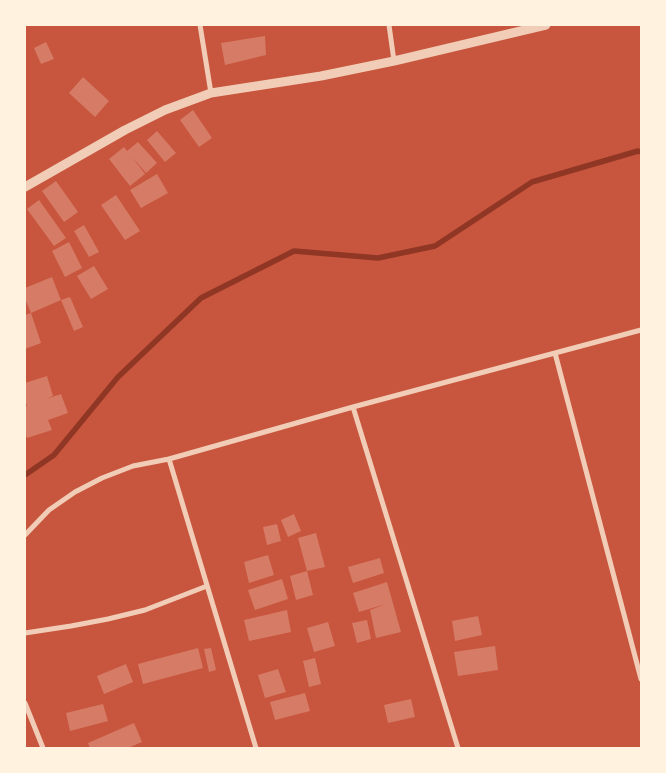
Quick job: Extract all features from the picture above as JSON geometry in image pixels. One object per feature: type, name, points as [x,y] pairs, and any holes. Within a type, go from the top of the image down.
[{"type":"street","points":[[200,25],[211,93]]},
{"type":"street","points":[[389,25],[394,61]]},
{"type":"street","points":[[25,187],[165,110],[211,93],[321,76],[394,61],[546,25]]},
{"type":"street","points":[[25,536],[49,510],[75,492],[102,478],[133,466],[169,459],[353,407],[641,330]]},
{"type":"street","points":[[555,354],[641,679]]},
{"type":"street","points":[[353,407],[458,748]]},
{"type":"street","points":[[169,459],[256,748]]},
{"type":"street","points":[[25,633],[71,626],[144,610],[207,586]]},
{"type":"street","points":[[25,703],[43,748]]},
{"type":"building","points":[[265,36],[266,55],[225,65],[221,43]]},
{"type":"building","points":[[46,42],[54,59],[41,64],[34,48]]},
{"type":"building","points":[[83,77],[109,101],[95,117],[69,93]]},
{"type":"building","points":[[193,110],[212,138],[199,147],[180,120]]},
{"type":"building","points":[[157,131],[176,153],[165,162],[147,140]]},
{"type":"building","points":[[138,142],[157,163],[146,173],[132,157],[145,174],[130,186],[109,159],[124,147],[127,151]]},
{"type":"building","points":[[157,174],[168,193],[141,208],[130,190]]},
{"type":"building","points":[[56,181],[78,212],[64,222],[42,191]]},
{"type":"building","points":[[116,195],[140,231],[125,240],[101,205]]},
{"type":"building","points":[[39,200],[66,238],[54,246],[27,209]]},
{"type":"building","points":[[84,225],[99,252],[89,257],[74,231]]},
{"type":"building","points":[[69,242],[82,268],[65,277],[52,251]]},
{"type":"building","points":[[94,266],[108,289],[91,299],[77,276]]},
{"type":"building","points":[[52,277],[61,300],[31,313],[25,299],[25,288]]},
{"type":"building","points":[[70,297],[83,327],[74,331],[61,300]]},
{"type":"building","points":[[31,313],[41,343],[25,349],[25,315]]},
{"type":"building","points":[[47,376],[53,396],[46,399],[61,394],[68,413],[48,420],[52,430],[27,438],[25,432],[25,407],[27,406],[25,383]]},
{"type":"building","points":[[294,514],[301,531],[288,537],[281,520]]},
{"type":"building","points":[[277,524],[281,541],[267,545],[263,527]]},
{"type":"building","points":[[316,533],[325,567],[307,571],[298,538]]},
{"type":"building","points":[[268,555],[274,575],[249,583],[244,562]]},
{"type":"building","points":[[380,558],[384,573],[353,583],[348,567]]},
{"type":"building","points":[[307,571],[313,595],[296,600],[290,576]]},
{"type":"building","points":[[282,579],[288,599],[255,610],[248,590]]},
{"type":"building","points":[[387,582],[401,632],[376,638],[370,610],[386,604],[359,612],[353,593]]},
{"type":"building","points":[[287,610],[291,632],[249,641],[244,620]]},
{"type":"building","points":[[478,616],[482,635],[455,641],[452,621]]},
{"type":"building","points":[[367,620],[371,639],[357,643],[352,623]]},
{"type":"building","points":[[328,622],[335,646],[314,652],[307,628]]},
{"type":"building","points":[[495,646],[498,670],[458,676],[454,652]]},
{"type":"building","points":[[198,648],[203,668],[143,684],[138,664]]},
{"type":"building","points":[[211,648],[216,670],[209,672],[204,649]]},
{"type":"building","points":[[315,658],[321,684],[309,687],[303,661]]},
{"type":"building","points":[[126,664],[133,682],[104,694],[97,676]]},
{"type":"building","points":[[278,669],[286,692],[265,698],[258,675]]},
{"type":"building","points":[[305,693],[310,711],[275,720],[270,702]]},
{"type":"building","points":[[411,699],[415,717],[388,723],[384,705]]},
{"type":"building","points":[[103,704],[108,721],[70,731],[66,713]]},
{"type":"building","points":[[134,723],[142,742],[128,748],[90,748],[88,743]]},
{"type":"waterway","points":[[25,475],[54,455],[118,377],[201,298],[294,251],[378,258],[435,246],[532,182],[638,151],[641,152]]}]
